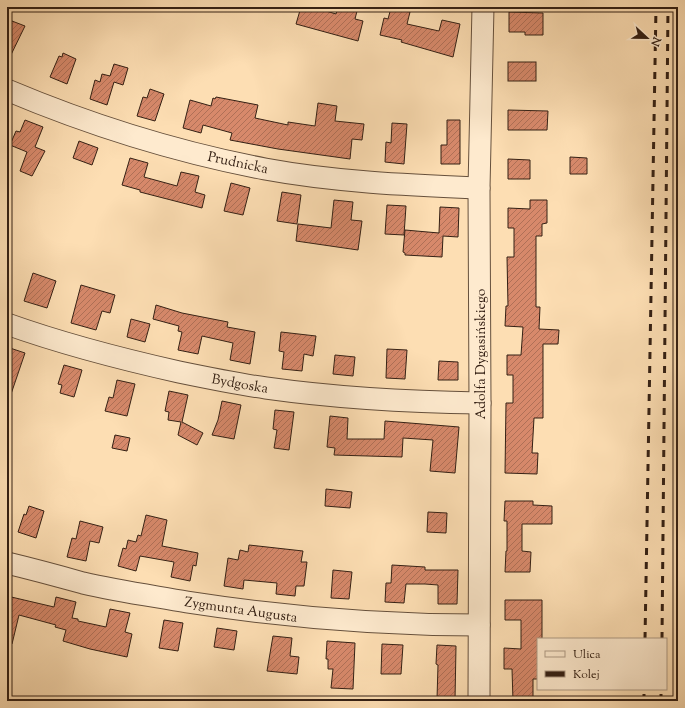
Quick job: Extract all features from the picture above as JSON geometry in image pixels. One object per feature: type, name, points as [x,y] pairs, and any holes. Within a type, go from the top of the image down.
[{"type":"street","name":"Adolfa Dygasińskiego","points":[[479,701],[479,188],[483,7]]},
{"type":"street","name":"Prudnicka","points":[[7,90],[59,112],[112,130],[163,145],[265,169],[369,182],[479,188]]},
{"type":"street","name":"Bydgoska","points":[[7,324],[102,354],[222,381],[265,388],[368,399],[480,403]]},
{"type":"street","name":"Zygmunta Augusta","points":[[7,563],[84,583],[157,597],[241,610],[369,622],[419,625],[479,625]]},
{"type":"building","points":[[301,7],[313,7],[336,14],[338,7],[358,7],[355,19],[363,21],[358,41],[296,24]]},
{"type":"building","points":[[391,8],[410,12],[407,24],[439,31],[442,20],[460,24],[453,57],[401,42],[402,40],[380,35],[384,18],[388,19]]},
{"type":"building","points":[[509,12],[543,13],[543,35],[525,35],[525,32],[509,32]]},
{"type":"building","points":[[12,21],[25,26],[7,63],[7,32]]},
{"type":"building","points":[[63,53],[76,59],[67,84],[50,77],[59,56],[62,57]]},
{"type":"building","points":[[508,62],[536,62],[536,81],[508,81]]},
{"type":"building","points":[[114,64],[128,68],[123,85],[114,82],[107,105],[90,99],[95,80],[100,82],[102,74],[110,76]]},
{"type":"building","points":[[150,89],[164,94],[155,121],[137,116],[143,97],[147,98]]},
{"type":"building","points":[[216,97],[258,105],[255,118],[288,125],[288,122],[315,126],[318,103],[337,106],[335,121],[364,124],[362,140],[352,139],[350,159],[278,149],[230,140],[232,133],[203,125],[201,133],[183,128],[190,100],[211,106],[213,98],[215,99]]},
{"type":"building","points":[[508,110],[548,111],[547,130],[508,130]]},
{"type":"building","points":[[25,120],[43,127],[35,147],[45,151],[32,176],[20,171],[27,152],[10,145],[16,131],[20,132]]},
{"type":"building","points":[[447,120],[460,120],[460,164],[441,164],[441,145],[447,145]]},
{"type":"building","points":[[392,123],[407,124],[404,164],[385,162],[386,142],[391,143]]},
{"type":"building","points":[[79,141],[98,148],[92,165],[73,158]]},
{"type":"building","points":[[570,157],[587,158],[587,174],[570,174]]},
{"type":"building","points":[[130,158],[148,163],[144,177],[177,186],[181,172],[199,176],[195,192],[205,195],[202,208],[140,192],[140,190],[122,185]]},
{"type":"building","points":[[508,159],[530,160],[530,179],[508,179]]},
{"type":"building","points":[[231,183],[250,188],[243,215],[224,211]]},
{"type":"building","points":[[282,192],[301,195],[297,224],[277,221]]},
{"type":"building","points":[[334,200],[353,202],[351,220],[362,221],[358,250],[296,241],[298,224],[331,228]]},
{"type":"building","points":[[530,200],[547,200],[547,223],[542,224],[542,236],[536,236],[536,307],[540,307],[539,329],[559,330],[558,344],[543,344],[543,418],[534,418],[532,453],[538,453],[537,474],[505,473],[506,403],[513,403],[513,375],[507,375],[507,355],[521,355],[523,327],[505,326],[506,306],[508,306],[507,257],[514,257],[514,228],[508,228],[508,208],[530,209]]},
{"type":"building","points":[[387,205],[406,206],[404,235],[385,234]]},
{"type":"building","points":[[440,207],[459,208],[458,237],[443,236],[442,257],[405,255],[403,252],[405,230],[439,233]]},
{"type":"building","points":[[33,273],[56,281],[47,308],[24,301]]},
{"type":"building","points":[[81,285],[115,295],[110,313],[102,311],[96,330],[71,323]]},
{"type":"building","points":[[156,305],[182,313],[228,322],[227,327],[255,332],[250,364],[230,360],[233,343],[202,336],[198,354],[178,350],[182,332],[178,331],[179,326],[153,319]]},
{"type":"building","points":[[131,319],[150,324],[145,342],[127,337]]},
{"type":"building","points":[[281,332],[316,336],[313,356],[304,354],[302,371],[282,369],[284,352],[279,351]]},
{"type":"building","points":[[7,347],[25,353],[9,400],[7,399]]},
{"type":"building","points":[[387,349],[407,350],[405,379],[386,378]]},
{"type":"building","points":[[335,355],[355,357],[353,376],[333,374]]},
{"type":"building","points":[[439,361],[458,362],[458,380],[438,380]]},
{"type":"building","points":[[64,365],[82,370],[74,397],[60,393],[62,385],[58,384]]},
{"type":"building","points":[[117,380],[135,384],[127,416],[105,411],[109,397],[113,398]]},
{"type":"building","points":[[169,391],[188,395],[182,422],[203,433],[197,445],[178,435],[181,422],[168,420],[169,412],[165,411]]},
{"type":"building","points":[[222,401],[241,405],[234,439],[212,435],[218,420]]},
{"type":"building","points":[[275,410],[294,412],[289,450],[274,448],[277,430],[273,429]]},
{"type":"building","points":[[330,416],[348,418],[347,439],[384,439],[385,421],[459,427],[455,473],[430,471],[433,440],[403,438],[402,457],[334,455],[335,448],[327,447]]},
{"type":"building","points":[[115,435],[130,438],[127,451],[112,448]]},
{"type":"building","points":[[326,489],[352,492],[350,508],[325,506]]},
{"type":"building","points":[[505,501],[533,501],[533,505],[552,506],[552,524],[522,524],[522,551],[531,552],[530,572],[505,572],[507,521],[504,521]]},
{"type":"building","points":[[29,506],[44,511],[36,538],[18,532],[24,514],[26,515]]},
{"type":"building","points":[[428,512],[447,513],[446,533],[427,532]]},
{"type":"building","points":[[146,515],[167,520],[162,546],[198,553],[196,566],[193,565],[190,581],[171,577],[174,562],[140,556],[136,571],[118,566],[123,548],[126,549],[128,540],[136,542],[138,535],[141,536]]},
{"type":"building","points":[[80,521],[103,527],[99,543],[90,541],[86,561],[67,557],[72,538],[76,539]]},
{"type":"building","points":[[249,545],[303,551],[301,562],[307,562],[304,586],[296,586],[295,596],[276,594],[277,583],[244,580],[243,589],[224,586],[228,558],[238,560],[240,550],[248,552]]},
{"type":"building","points":[[392,565],[425,567],[425,570],[458,570],[457,604],[438,604],[438,585],[425,584],[406,584],[404,603],[385,602],[386,583],[391,583]]},
{"type":"building","points":[[333,570],[352,572],[349,599],[331,598]]},
{"type":"building","points":[[7,596],[54,607],[56,597],[76,602],[72,618],[78,619],[78,621],[106,627],[110,609],[130,613],[125,632],[132,634],[127,657],[90,649],[63,641],[66,630],[55,627],[56,625],[19,615],[12,644],[7,644]]},
{"type":"building","points":[[505,600],[542,600],[542,638],[537,638],[537,679],[533,679],[533,701],[513,701],[512,669],[504,669],[504,648],[521,649],[521,620],[505,620]]},
{"type":"building","points":[[164,620],[183,623],[178,651],[159,648]]},
{"type":"building","points":[[217,628],[237,631],[234,650],[214,647]]},
{"type":"building","points":[[273,636],[292,638],[290,656],[299,657],[297,674],[267,671]]},
{"type":"building","points":[[327,641],[355,643],[353,689],[331,688],[333,669],[328,669],[328,659],[326,659]]},
{"type":"building","points":[[382,644],[403,645],[401,674],[381,674]]},
{"type":"building","points":[[437,645],[456,646],[455,700],[437,699]]},
{"type":"railway","points":[[645,638],[656,7]]},
{"type":"railway","points":[[662,638],[668,7]]},
{"type":"railway","points":[[644,690],[644,701]]},
{"type":"railway","points":[[661,690],[661,701]]}]
